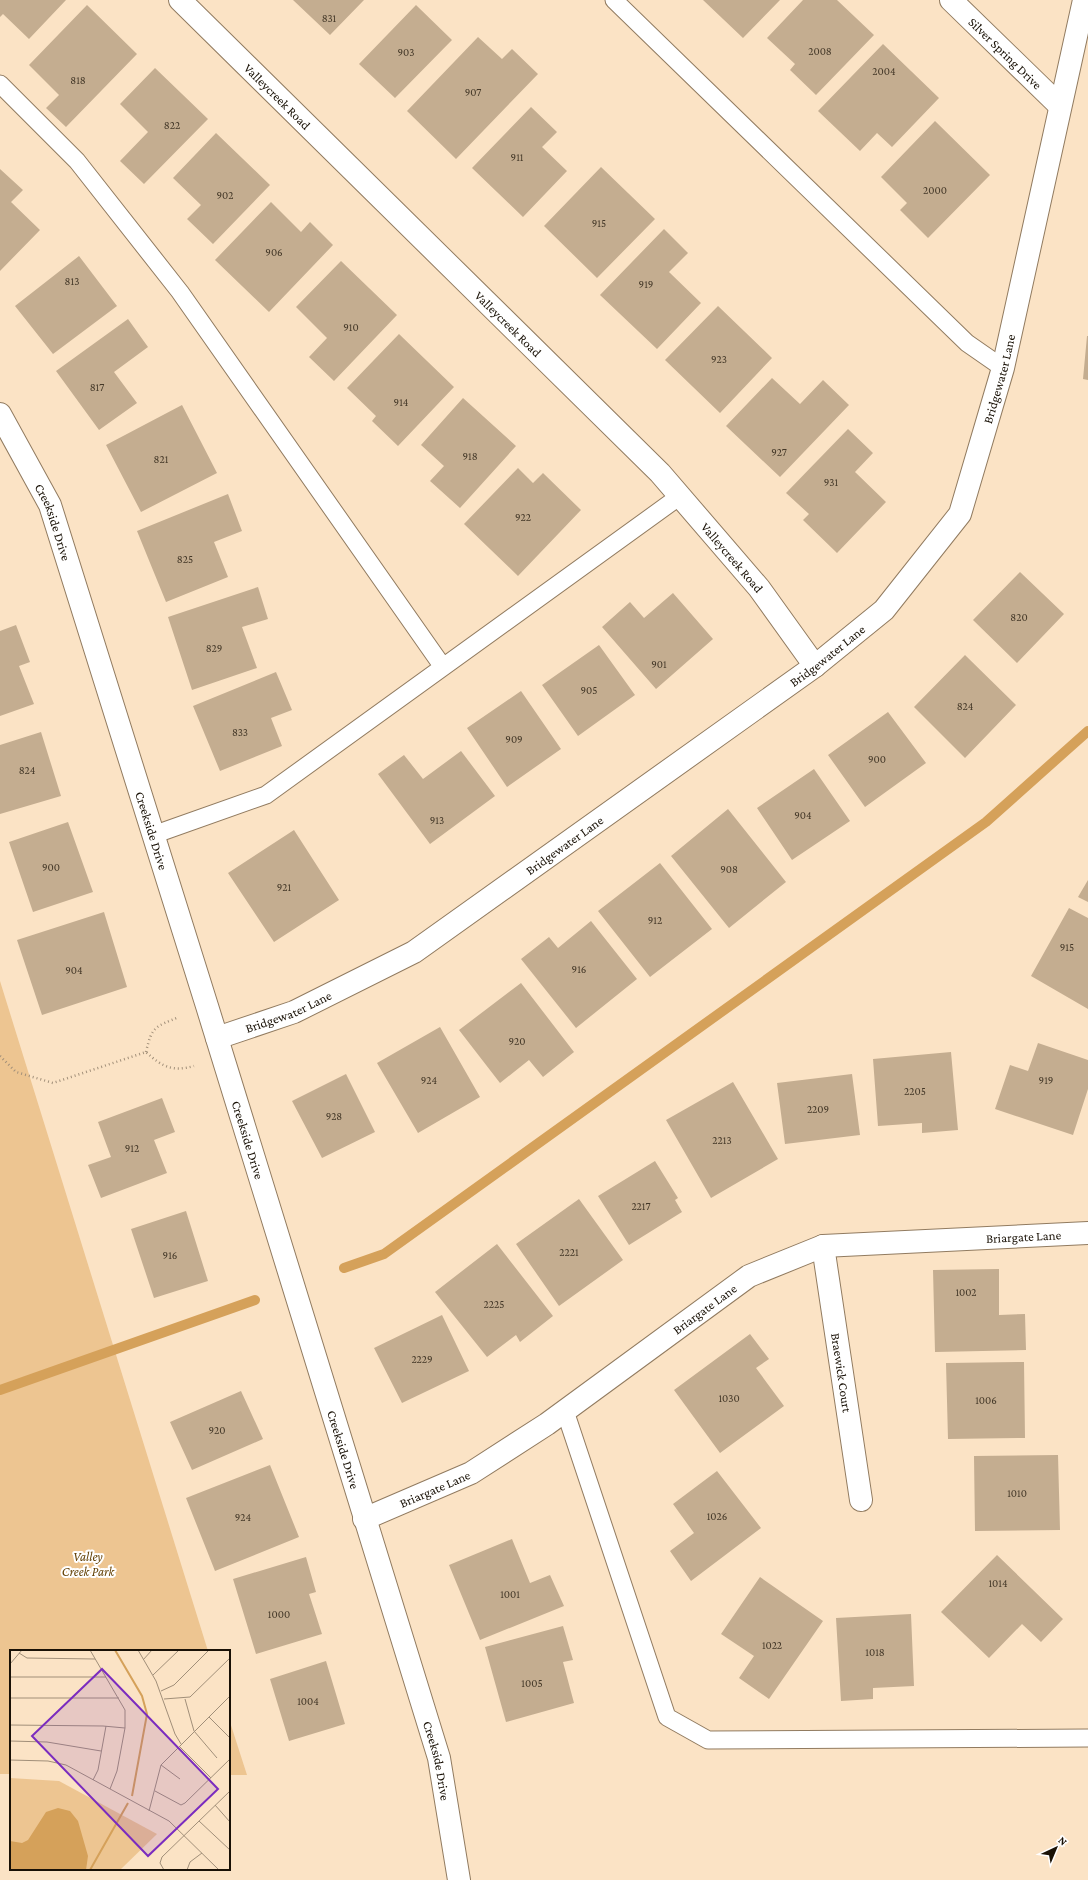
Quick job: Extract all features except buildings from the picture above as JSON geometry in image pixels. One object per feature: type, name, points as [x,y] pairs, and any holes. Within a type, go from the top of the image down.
[{"type":"street","name":"Valleycreek Road","points":[[180,0],[660,473],[759,588],[815,666]]},
{"type":"street","name":"Silver Spring Drive","points":[[951,0],[1060,106]]},
{"type":"street","name":"Bridgewater Lane","points":[[216,1038],[294,1012],[414,952],[815,666],[884,610],[960,514],[1003,368],[1084,0]]},
{"type":"street","name":"Creekside Drive","points":[[0,414],[50,504],[439,1758],[459,1880]]},
{"type":"street","name":"Briargate Lane","points":[[364,1519],[471,1473],[565,1411],[749,1276],[823,1246],[1088,1233]]},
{"type":"street","name":"Braewick Court","points":[[823,1246],[861,1500]]},
{"type":"lane","points":[[614,0],[967,343],[1003,368]]},
{"type":"lane","points":[[0,84],[77,161],[180,292],[443,667]]},
{"type":"lane","points":[[153,835],[266,795],[680,496]]},
{"type":"lane","points":[[565,1411],[667,1717],[708,1740],[1088,1738]]},
{"type":"path","points":[[146,1052],[150,1035],[156,1027],[179,1017]]},
{"type":"path","points":[[0,1056],[16,1072],[52,1083],[146,1052]]},
{"type":"path","points":[[146,1052],[158,1063],[174,1069],[181,1070],[194,1066]]},
{"type":"green space","name":"Valley Creek Park","points":[[0,981],[208,1650],[10,1650],[10,1774],[0,1774]]},
{"type":"green space","points":[[230,1722],[247,1775],[230,1775]]},
{"type":"waterway","points":[[344,1268],[384,1254],[986,822],[1088,731]]},
{"type":"waterway","points":[[0,1390],[255,1300]]}]
